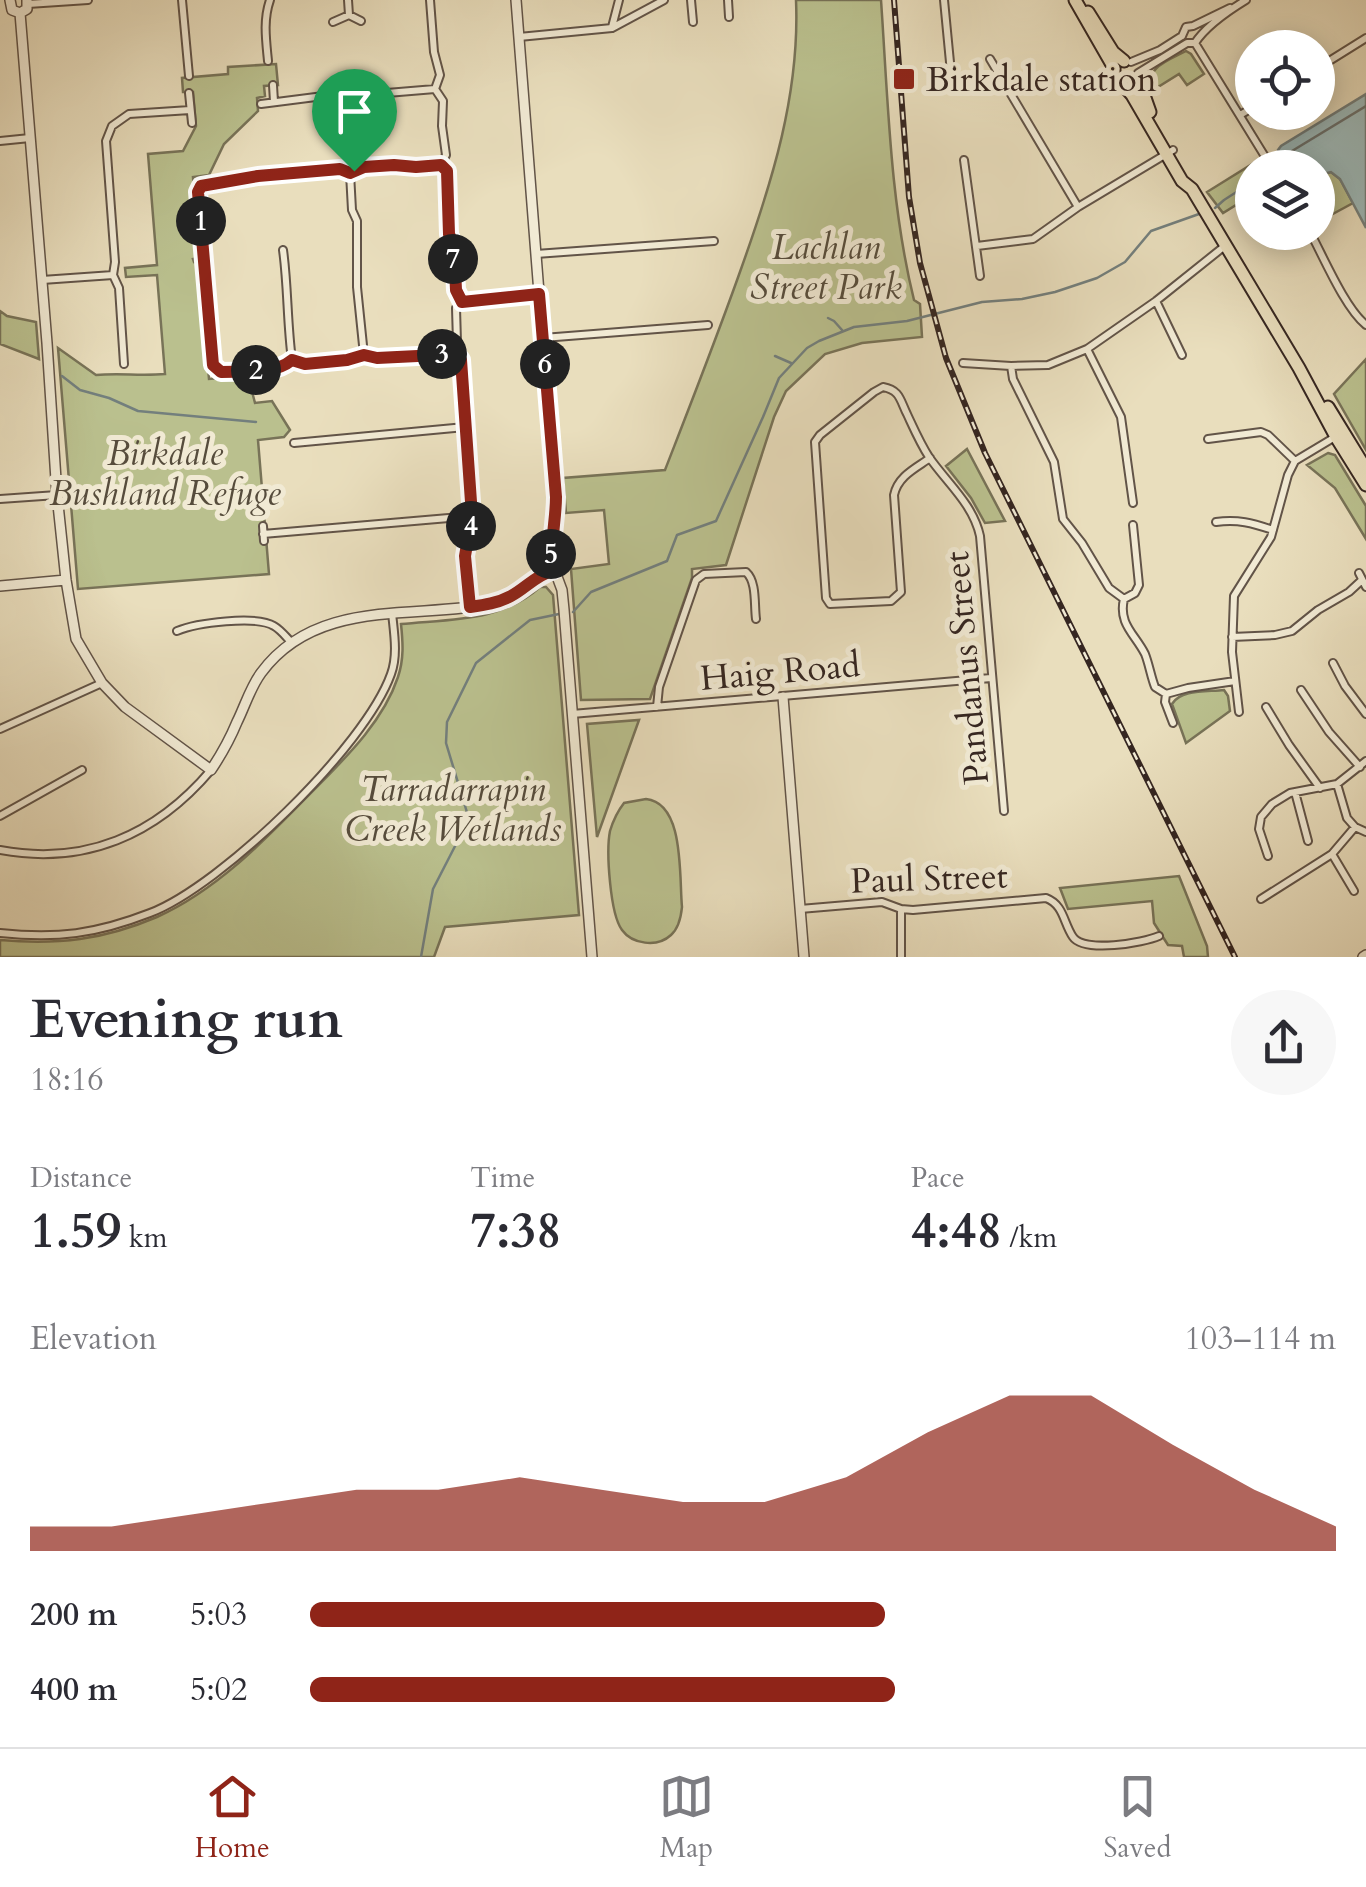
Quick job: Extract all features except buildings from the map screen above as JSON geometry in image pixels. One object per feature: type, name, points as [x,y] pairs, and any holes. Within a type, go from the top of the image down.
[{"type":"main road","points":[[1076,2],[1129,68],[1182,181],[1192,189],[1226,245],[1366,485]]},
{"type":"main road","points":[[1129,68],[1114,81],[1134,98],[1170,152]]},
{"type":"main road","points":[[1125,87],[1133,84],[1129,68]]},
{"type":"main road","points":[[1340,435],[1366,469]]},
{"type":"street","points":[[20,13],[27,9],[28,2],[88,0]]},
{"type":"street","points":[[182,0],[189,76]]},
{"type":"street","points":[[268,60],[265,28],[270,0]]},
{"type":"street","points":[[348,0],[350,15]]},
{"type":"street","points":[[430,0],[440,75],[435,89],[442,102],[446,155],[441,165]]},
{"type":"street","points":[[516,0],[556,497],[551,554],[563,598],[592,957]]},
{"type":"street","points":[[612,28],[619,0]]},
{"type":"street","points":[[519,36],[612,28],[664,0]]},
{"type":"street","points":[[691,0],[692,22]]},
{"type":"street","points":[[728,0],[728,17]]},
{"type":"street","points":[[944,0],[952,82]]},
{"type":"street","points":[[1129,68],[1191,39],[1246,0]]},
{"type":"street","points":[[7,3],[20,13]]},
{"type":"street","points":[[1235,107],[1186,27],[1236,6]]},
{"type":"street","points":[[20,13],[57,496],[76,639],[102,683],[125,707],[211,770]]},
{"type":"street","points":[[350,15],[361,21]]},
{"type":"street","points":[[333,22],[350,15]]},
{"type":"street","points":[[1129,68],[1160,50],[1191,39],[1198,30],[1193,26]]},
{"type":"street","points":[[1335,57],[1366,38]]},
{"type":"street","points":[[990,59],[1078,206]]},
{"type":"street","points":[[273,85],[274,102]]},
{"type":"street","points":[[261,104],[347,93],[435,89]]},
{"type":"street","points":[[189,93],[192,124]]},
{"type":"street","points":[[124,364],[119,288],[113,275],[106,141],[112,126],[129,114],[190,110]]},
{"type":"street","points":[[0,141],[30,138]]},
{"type":"street","points":[[976,246],[1034,238],[1078,206],[1170,152]]},
{"type":"street","points":[[964,160],[980,276]]},
{"type":"street","points":[[292,360],[282,368],[221,372],[215,369],[198,192],[201,186],[258,176],[441,165]]},
{"type":"street","points":[[441,165],[448,176],[449,234],[454,247],[456,290],[462,302]]},
{"type":"street","points":[[350,173],[352,210],[357,220],[364,355]]},
{"type":"street","points":[[536,254],[714,242]]},
{"type":"street","points":[[962,364],[1048,365],[1087,349],[1226,245]]},
{"type":"street","points":[[283,250],[292,360]]},
{"type":"street","points":[[1320,250],[1351,307],[1366,325]]},
{"type":"street","points":[[42,280],[113,275]]},
{"type":"street","points":[[470,607],[465,556],[472,516],[461,360],[454,350],[456,308],[462,302],[539,294]]},
{"type":"street","points":[[1156,301],[1182,356]]},
{"type":"street","points":[[542,338],[708,325]]},
{"type":"street","points":[[1087,349],[1121,418],[1133,504]]},
{"type":"street","points":[[292,360],[305,364],[364,355],[438,355],[454,350]]},
{"type":"street","points":[[1012,366],[1013,380],[1054,462],[1063,518],[1108,588],[1124,599]]},
{"type":"street","points":[[883,387],[898,392],[930,458],[900,480],[894,494],[901,592],[898,597],[891,601],[830,604],[826,598],[815,442],[883,387]]},
{"type":"street","points":[[294,443],[465,426]]},
{"type":"street","points":[[1208,439],[1261,432],[1295,461]]},
{"type":"street","points":[[1239,712],[1232,637],[1234,596],[1265,548],[1295,461],[1340,435]]},
{"type":"street","name":"Pandanus Street","points":[[930,458],[976,520],[980,536],[1004,811]]},
{"type":"street","points":[[0,499],[57,496]]},
{"type":"street","points":[[263,534],[472,516]]},
{"type":"street","points":[[1216,522],[1246,520],[1273,530]]},
{"type":"street","points":[[1124,599],[1139,585],[1133,525]]},
{"type":"street","points":[[0,850],[32,854],[92,848],[160,819],[211,770],[234,731],[257,678],[279,653],[319,627],[392,613],[492,604],[554,570]]},
{"type":"street","points":[[657,707],[658,687],[696,580],[704,574],[746,572],[753,582],[756,619]]},
{"type":"street","points":[[0,586],[66,580]]},
{"type":"street","points":[[1232,637],[1292,631],[1362,580]]},
{"type":"street","points":[[1124,599],[1123,618],[1146,656],[1155,688],[1166,694],[1235,681]]},
{"type":"street","points":[[0,932],[38,937],[84,934],[152,912],[182,898],[252,843],[356,736],[378,702],[395,653],[392,613]]},
{"type":"street","points":[[177,631],[188,626],[259,621],[272,624],[292,643]]},
{"type":"street","points":[[1333,663],[1366,714]]},
{"type":"street","name":"Haig Road","points":[[572,714],[991,678]]},
{"type":"street","points":[[0,729],[102,683]]},
{"type":"street","points":[[1268,856],[1259,829],[1272,804],[1285,794],[1337,784],[1363,764],[1329,732],[1300,690]]},
{"type":"street","points":[[1166,694],[1173,723]]},
{"type":"street","points":[[783,698],[804,957]]},
{"type":"street","points":[[1266,707],[1320,788]]},
{"type":"street","points":[[0,816],[82,770]]},
{"type":"street","points":[[1337,784],[1347,818],[1355,828],[1366,832]]},
{"type":"street","points":[[1295,792],[1308,841]]},
{"type":"street","points":[[1261,898],[1332,854],[1355,828]]},
{"type":"street","points":[[1332,854],[1354,891]]},
{"type":"street","name":"Paul Street","points":[[800,908],[882,902],[901,909],[1046,898],[1058,904],[1078,943],[1089,946],[1148,941],[1159,936]]},
{"type":"street","points":[[901,909],[901,957]]},
{"type":"green space","name":"Lachlan Street Park","points":[[796,0],[881,0],[895,189],[914,300],[920,304],[922,337],[862,343],[825,354],[786,391],[726,565],[692,569],[650,699],[581,700],[571,569],[609,564],[604,510],[566,513],[563,478],[665,470],[732,294],[773,170],[789,103]]},
{"type":"green space","points":[[1186,51],[1204,74],[1187,85],[1179,74],[1150,92],[1154,71]]},
{"type":"green space","name":"Birkdale Bushland Refuge","points":[[276,64],[278,85],[264,86],[265,96],[257,98],[258,111],[224,144],[209,175],[193,177],[199,258],[193,259],[199,261],[209,379],[248,376],[255,403],[272,401],[290,430],[284,437],[258,440],[269,574],[78,589],[58,348],[96,375],[165,374],[157,275],[126,277],[125,268],[157,265],[148,154],[183,151],[196,126],[193,92],[183,92],[182,78],[228,74],[228,67]]},
{"type":"green space","points":[[1235,175],[1235,206],[1223,213],[1207,192]]},
{"type":"green space","points":[[1335,175],[1340,179],[1353,203],[1335,213]]},
{"type":"green space","points":[[0,311],[36,322],[39,359],[0,344]]},
{"type":"green space","points":[[1366,359],[1366,450],[1334,394]]},
{"type":"green space","points":[[967,449],[1005,521],[985,523],[946,466]]},
{"type":"green space","points":[[1328,453],[1335,455],[1366,506],[1366,539],[1335,488],[1307,465]]},
{"type":"green space","name":"Tarradarrapin Creek Wetlands","points":[[546,587],[553,595],[579,915],[445,927],[434,957],[0,957],[0,940],[41,942],[99,936],[157,917],[199,894],[272,832],[371,727],[398,677],[401,624],[492,613]]},
{"type":"green space","points":[[1224,690],[1230,711],[1186,743],[1172,704],[1188,694]]},
{"type":"green space","points":[[639,720],[597,837],[587,724]]},
{"type":"green space","points":[[646,799],[668,813],[674,827],[682,907],[674,932],[652,943],[632,939],[622,930],[614,911],[609,867],[610,831],[617,813],[624,803]]},
{"type":"green space","points":[[1179,876],[1208,957],[1184,957],[1182,946],[1168,945],[1154,923],[1152,901],[1068,909],[1060,888]]},
{"type":"water","points":[[1366,94],[1366,228],[1335,175],[1335,150],[1278,150],[1307,130],[1335,130],[1335,113]]},
{"type":"waterway","points":[[1215,208],[1235,193]]},
{"type":"waterway","points":[[573,612],[591,592],[667,561],[677,535],[716,521],[779,378],[807,348],[854,327],[907,321],[982,302],[1022,299],[1097,278],[1125,262],[1151,231],[1199,214]]},
{"type":"waterway","points":[[828,318],[842,330]]},
{"type":"waterway","points":[[775,356],[791,363]]},
{"type":"waterway","points":[[62,376],[80,390],[138,411],[256,422]]},
{"type":"waterway","points":[[421,957],[433,889],[469,819],[446,743],[447,722],[476,663],[530,620],[559,614]]},
{"type":"railway","points":[[894,0],[909,197],[920,263],[946,358],[985,453],[1235,957]]},
{"type":"place","name":"Birkdale station","points":[[904,79]]},
{"type":"route","points":[[441,165],[448,176],[449,234],[454,247],[456,290],[462,302],[539,294],[556,497],[551,554],[554,570],[492,604],[470,607],[465,556],[472,516],[461,360],[454,350],[438,355],[364,355],[305,364],[292,360],[282,368],[246,371],[221,372],[213,365],[198,192],[201,186],[258,176],[354,171],[364,167],[441,165]]}]
